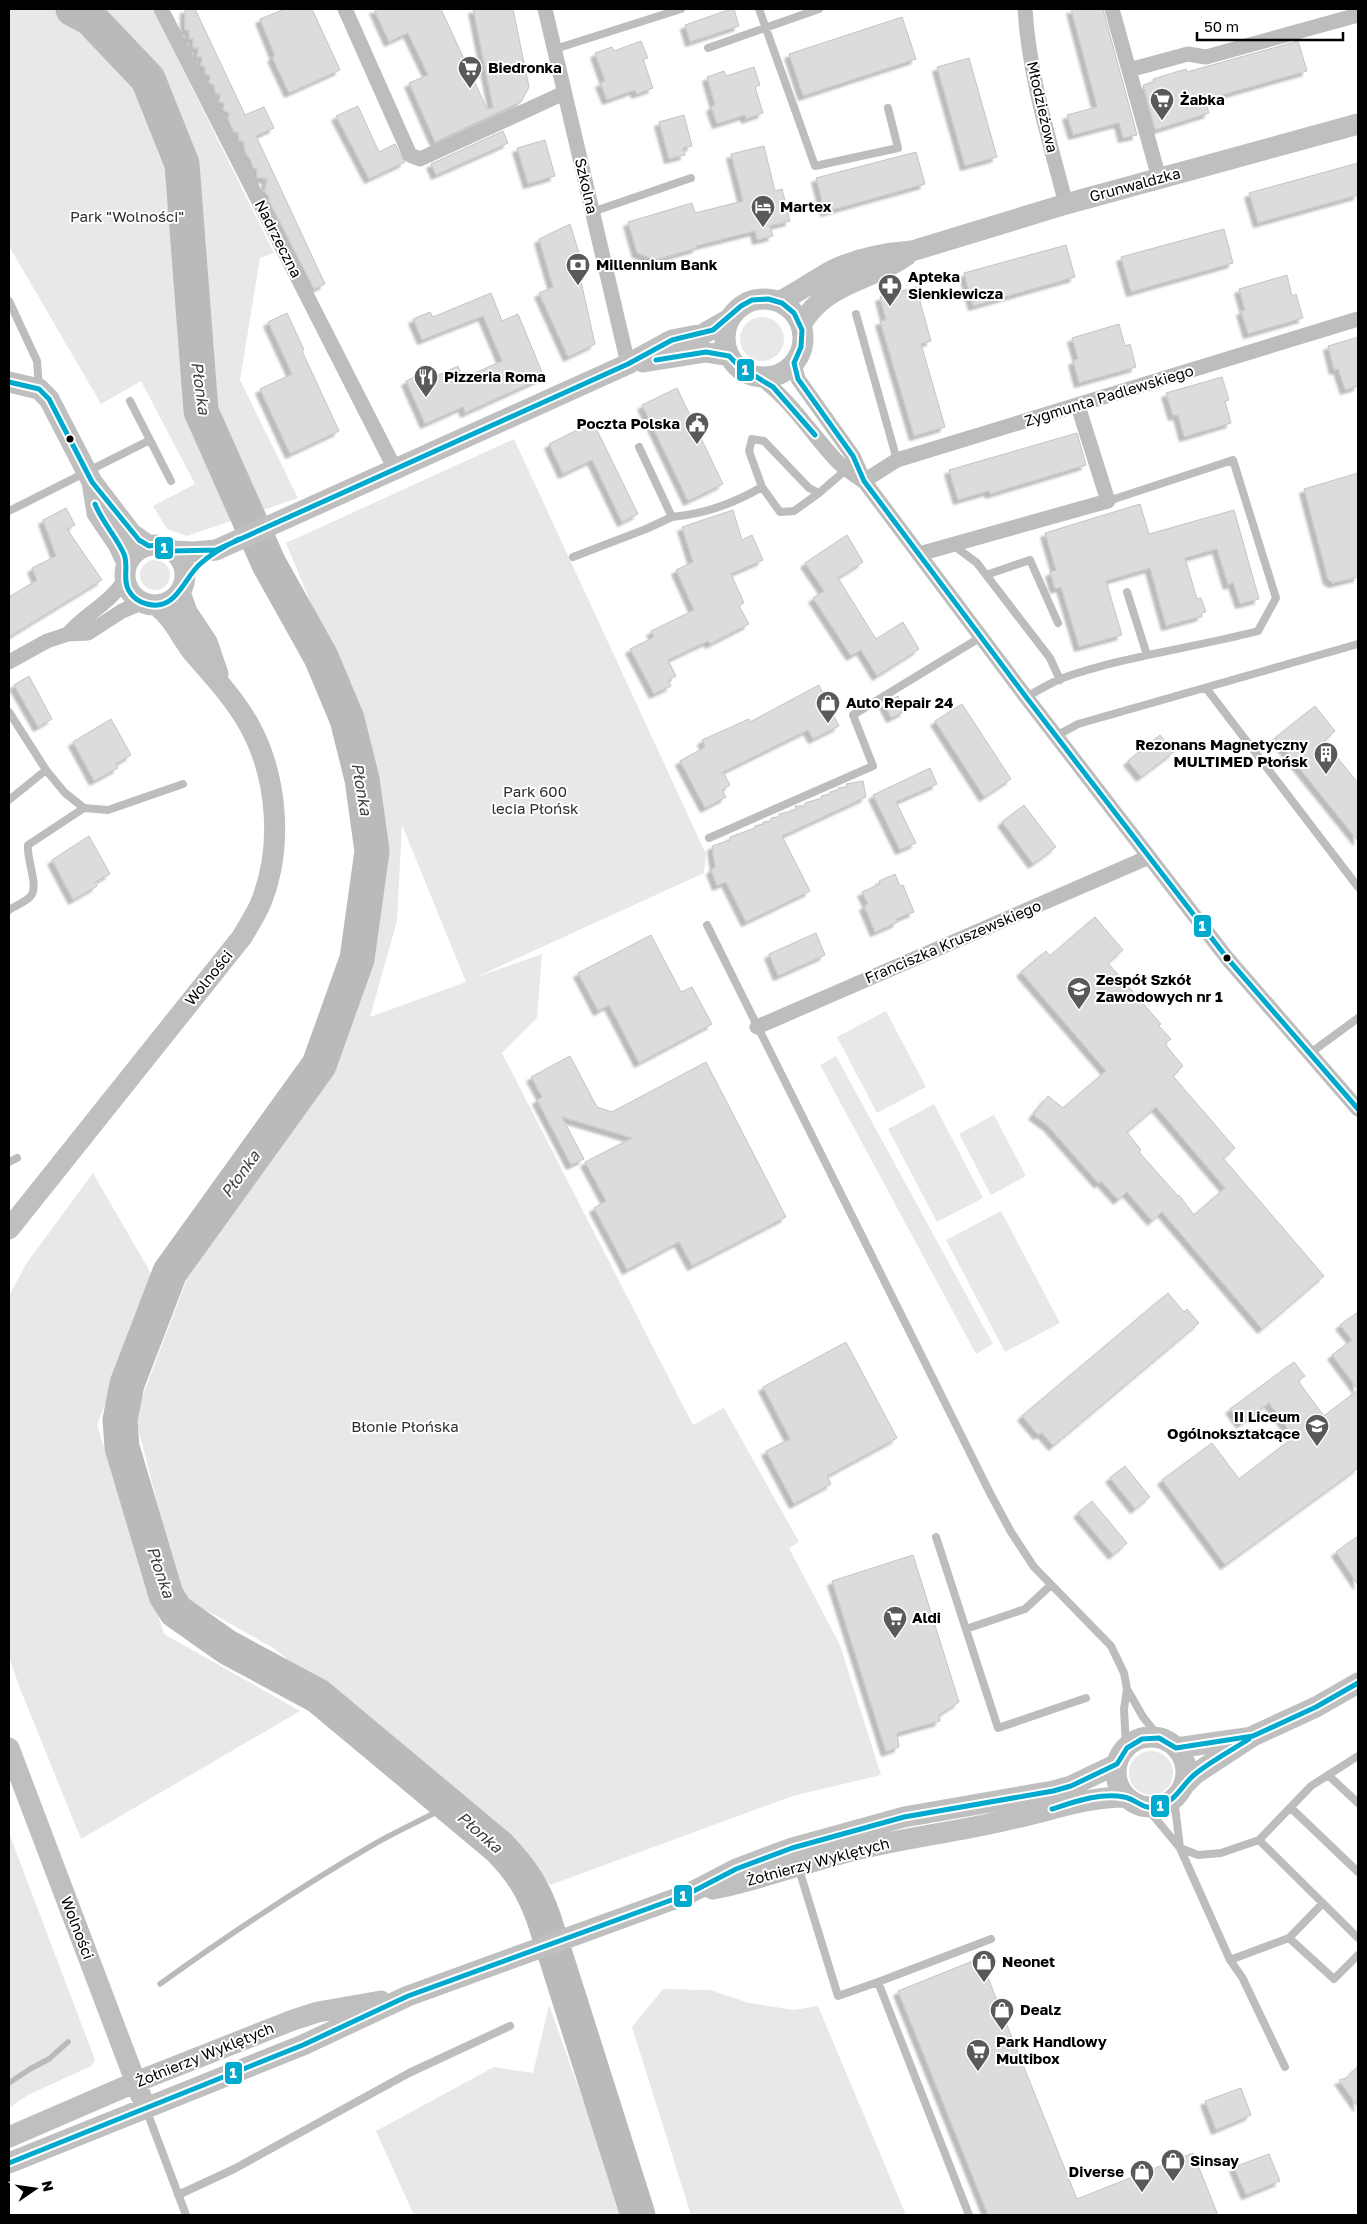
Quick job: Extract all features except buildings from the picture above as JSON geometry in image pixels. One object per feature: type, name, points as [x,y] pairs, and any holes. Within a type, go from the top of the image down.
[{"type":"street","name":"Nadrzeczna","points":[[161,9],[395,469]]},
{"type":"street","points":[[345,9],[410,155],[420,159],[564,93]]},
{"type":"street","name":"Szkolna","points":[[546,9],[628,364]]},
{"type":"street","name":"Młodzieżowa","points":[[1025,9],[1032,73],[1066,204]]},
{"type":"street","points":[[1112,9],[1159,178]]},
{"type":"street","points":[[1129,70],[1188,54],[1206,57],[1358,15]]},
{"type":"street","name":"Grunwaldzka","points":[[780,302],[834,270],[857,261],[892,252],[912,251],[1066,204],[1358,124]]},
{"type":"street","name":"Grunwaldzka","points":[[801,325],[807,313],[823,297],[836,289],[891,267],[912,251]]},
{"type":"street","points":[[9,662],[39,645],[68,634],[88,633],[122,611],[149,604],[170,602],[193,570],[216,550],[628,364],[672,340],[703,334],[729,319],[736,310],[746,303],[762,299],[780,302],[793,311],[801,325],[803,338],[801,352],[794,363],[778,374],[759,377]]},
{"type":"street","points":[[729,319],[724,338],[729,356],[742,370],[759,377],[778,392],[837,461],[852,466]]},
{"type":"street","name":"Zygmunta Padlewskiego","points":[[864,482],[897,460],[1358,319]]},
{"type":"street","points":[[628,364],[706,352],[729,356]]},
{"type":"street","points":[[794,363],[798,379],[852,466],[1056,736],[1227,958],[1309,1054],[1357,1106]]},
{"type":"street","points":[[9,382],[39,389],[57,411],[90,477],[131,533],[149,546]]},
{"type":"street","points":[[919,554],[1108,501],[1078,406]]},
{"type":"street","points":[[90,477],[97,513],[123,552],[127,589],[133,597],[149,604]]},
{"type":"street","points":[[68,634],[82,619],[113,597],[136,552],[149,546],[157,545],[172,551],[216,550]]},
{"type":"street","points":[[172,551],[183,564],[182,587]]},
{"type":"street","name":"Wolności","points":[[182,587],[187,612],[207,642],[223,686]]},
{"type":"street","name":"Wolności","points":[[9,1229],[242,937],[259,906],[270,867],[274,835],[273,801],[266,768],[257,742],[247,722],[223,686],[193,652],[173,621],[149,604]]},
{"type":"street","name":"Franciszka Kruszewskiego","points":[[757,1026],[1149,857]]},
{"type":"street","points":[[1253,1736],[1168,1743],[1149,1737],[1138,1739],[1121,1756],[1115,1776],[1119,1788],[1135,1804],[1146,1807],[1158,1807],[1179,1791],[1195,1774],[1253,1736],[1316,1707],[1358,1683]]},
{"type":"street","points":[[1168,1743],[1185,1762],[1186,1773],[1179,1791]]},
{"type":"street","name":"Wolności","points":[[9,1748],[146,2108]]},
{"type":"street","name":"Żołnierzy Wyklętych","points":[[795,1857],[904,1817],[1053,1791],[1071,1786],[1121,1756]]},
{"type":"street","name":"Żołnierzy Wyklętych","points":[[9,2163],[303,2045],[408,1996],[688,1894],[736,1869],[795,1857],[882,1844],[1007,1821],[1080,1801],[1126,1797]]},
{"type":"street","name":"Żołnierzy Wyklętych","points":[[9,2137],[136,2082],[318,2012],[408,1996]]},
{"type":"lane","points":[[555,49],[681,9]]},
{"type":"lane","points":[[759,9],[815,166],[898,148],[888,108]]},
{"type":"lane","points":[[708,48],[819,9]]},
{"type":"lane","points":[[592,212],[691,178]]},
{"type":"lane","points":[[9,301],[37,361],[39,389]]},
{"type":"lane","points":[[856,314],[897,460]]},
{"type":"lane","points":[[130,401],[171,481]]},
{"type":"lane","points":[[9,511],[90,477],[150,440]]},
{"type":"lane","points":[[819,493],[809,488],[764,440],[752,440],[749,451],[762,487],[780,512],[794,511],[819,493],[852,466]]},
{"type":"lane","points":[[639,447],[672,517]]},
{"type":"lane","points":[[1026,696],[1060,680],[1147,655],[1215,642],[1258,631],[1276,598],[1233,460],[1108,501]]},
{"type":"lane","points":[[573,557],[672,517],[693,515],[745,497],[762,487]]},
{"type":"lane","points":[[953,545],[977,563],[1050,658],[1060,680]]},
{"type":"lane","points":[[986,575],[1030,560],[1058,623]]},
{"type":"lane","points":[[1127,592],[1147,655]]},
{"type":"lane","points":[[708,838],[873,766],[853,715],[981,637]]},
{"type":"lane","points":[[1056,736],[1078,724],[1358,644]]},
{"type":"lane","points":[[1206,688],[1358,887]]},
{"type":"lane","points":[[9,712],[46,770],[65,793],[84,808],[108,810],[183,784]]},
{"type":"lane","points":[[9,800],[46,770]]},
{"type":"lane","points":[[9,910],[31,896],[34,887],[27,852],[28,845],[84,808]]},
{"type":"lane","points":[[707,925],[991,1495],[1034,1567],[1111,1646],[1124,1673],[1127,1689],[1143,1717],[1168,1743]]},
{"type":"lane","points":[[1309,1054],[1358,1018]]},
{"type":"lane","points":[[9,1162],[17,1158]]},
{"type":"lane","points":[[936,1537],[998,1728],[1086,1698]]},
{"type":"lane","points":[[966,1629],[1025,1609],[1051,1585]]},
{"type":"lane","points":[[1121,1756],[1127,1689]]},
{"type":"lane","points":[[1180,1848],[1198,1855],[1221,1853],[1259,1840],[1311,1786],[1358,1756]]},
{"type":"lane","points":[[1328,1775],[1358,1803]]},
{"type":"lane","points":[[1179,1791],[1180,1848]]},
{"type":"lane","points":[[1146,1807],[1180,1848],[1230,1960],[1242,1977],[1285,2067]]},
{"type":"lane","points":[[1291,1808],[1358,1872]]},
{"type":"lane","points":[[1259,1840],[1358,1938]]},
{"type":"lane","points":[[795,1857],[838,1996],[991,1939]]},
{"type":"lane","points":[[1230,1960],[1290,1938],[1323,1903]]},
{"type":"lane","points":[[1290,1938],[1334,1979],[1358,1955]]},
{"type":"lane","points":[[878,1982],[969,2215]]},
{"type":"lane","points":[[178,2195],[234,2170],[409,2074],[510,2026]]},
{"type":"lane","points":[[146,2108],[186,2215]]},
{"type":"green space","name":"Park \"Wolności\"","points":[[9,9],[153,9],[274,253],[260,258],[240,380],[298,498],[187,536],[167,529],[153,506],[195,484],[141,381],[101,404],[9,246]]},
{"type":"green space","points":[[766,317],[778,323],[783,330],[783,348],[778,355],[771,360],[758,361],[750,358],[743,351],[740,335],[743,327],[750,320]]},
{"type":"green space","name":"Błonie Płońska","points":[[514,439],[706,854],[704,873],[474,978],[542,954],[537,1018],[502,1053],[693,1425],[724,1408],[799,1542],[789,1548],[840,1645],[881,1775],[793,1796],[550,1885],[536,1866],[275,1649],[181,1596],[135,1416],[187,1279],[328,1069],[365,961],[382,852],[364,732],[286,543]],"holes":[[[402,825],[466,982],[370,1017],[397,921]]]},
{"type":"green space","points":[[155,560],[166,564],[170,575],[166,586],[155,590],[144,586],[140,575],[144,564]]},
{"type":"green space","points":[[886,1011],[926,1087],[877,1113],[837,1037]]},
{"type":"green space","points":[[836,1056],[993,1344],[976,1354],[820,1065]]},
{"type":"green space","points":[[934,1104],[983,1198],[937,1222],[888,1129]]},
{"type":"green space","points":[[994,1115],[1026,1176],[991,1195],[959,1134]]},
{"type":"green space","points":[[93,1173],[153,1277],[97,1425],[164,1634],[300,1711],[81,1839],[9,1657],[9,1296],[26,1264]]},
{"type":"green space","points":[[1001,1211],[1060,1323],[1005,1352],[946,1240]]},
{"type":"green space","points":[[1151,1751],[1163,1755],[1169,1761],[1173,1773],[1169,1785],[1163,1791],[1151,1795],[1139,1791],[1133,1785],[1129,1773],[1133,1761],[1139,1755]]},
{"type":"green space","points":[[9,1833],[95,2060],[91,2066],[28,2095],[9,2108]]},
{"type":"green space","points":[[663,1989],[710,1990],[749,2003],[794,2010],[818,2006],[906,2215],[691,2215],[632,2027]]},
{"type":"green space","points":[[549,2005],[624,2215],[414,2215],[376,2131],[494,2067],[533,2073]]},
{"type":"waterway","name":"Płonka","points":[[73,9],[90,18],[148,79],[182,164],[201,411],[269,564],[321,657],[347,719],[362,779],[372,851],[357,959],[319,1065],[170,1272],[127,1384],[120,1420],[122,1447],[166,1595],[176,1611],[227,1647],[318,1696],[499,1847],[526,1880],[536,1898],[544,1919],[638,2215]]},
{"type":"waterway","points":[[160,1984],[317,1878],[380,1841],[449,1805]]},
{"type":"waterway","points":[[9,2083],[49,2059],[68,2042]]},
{"type":"transit line","name":"1","points":[[9,382],[39,389],[49,399],[92,482],[139,540],[149,546],[157,545],[172,551],[216,550],[628,364],[672,340],[713,330],[741,306],[752,300],[768,299],[782,303],[794,313],[802,330],[801,347],[794,363],[798,379],[853,456],[864,481],[1026,697],[1227,958],[1358,1109]]},
{"type":"transit line","name":"1","points":[[656,360],[706,352],[729,356],[740,367],[773,387],[815,435]]},
{"type":"transit line","name":"1","points":[[95,504],[124,554],[126,582],[129,591],[136,599],[147,604],[157,605],[172,599],[200,564],[209,556],[239,539]]},
{"type":"transit line","name":"1","points":[[9,2163],[303,2045],[408,1996],[688,1894],[736,1869],[792,1848],[904,1817],[1053,1791],[1071,1786],[1117,1764],[1127,1748],[1142,1739],[1159,1738],[1176,1748],[1253,1736],[1316,1707],[1358,1683]]},
{"type":"transit line","name":"1","points":[[1052,1809],[1088,1798],[1106,1796],[1128,1798],[1151,1808],[1163,1805],[1173,1798],[1189,1779],[1200,1770],[1249,1739]]},
{"type":"place","name":"Biedronka","points":[[470,89]]},
{"type":"place","name":"Żabka","points":[[1162,121]]},
{"type":"place","name":"Martex","points":[[763,228]]},
{"type":"place","name":"Millennium Bank","points":[[578,286]]},
{"type":"place","name":"Apteka Sienkiewicza","points":[[890,307]]},
{"type":"place","name":"Pizzeria Roma","points":[[426,398]]},
{"type":"place","name":"Poczta Polska","points":[[697,445]]},
{"type":"place","name":"Auto Repair 24","points":[[828,724]]},
{"type":"place","name":"Rezonans Magnetyczny MULTIMED Płońsk","points":[[1326,775]]},
{"type":"place","name":"Zespół Szkół Zawodowych nr 1","points":[[1079,1010]]},
{"type":"place","name":"II Liceum Ogólnokształcące","points":[[1317,1447]]},
{"type":"place","name":"Aldi","points":[[895,1639]]},
{"type":"place","name":"Neonet","points":[[984,1983]]},
{"type":"place","name":"Dealz","points":[[1002,2031]]},
{"type":"place","name":"Park Handlowy Multibox","points":[[978,2072]]},
{"type":"place","name":"Sinsay","points":[[1173,2182]]},
{"type":"place","name":"Diverse","points":[[1142,2193]]},
{"type":"park label","name":"Park 600 lecia Płońsk","points":[[535,800]]}]
